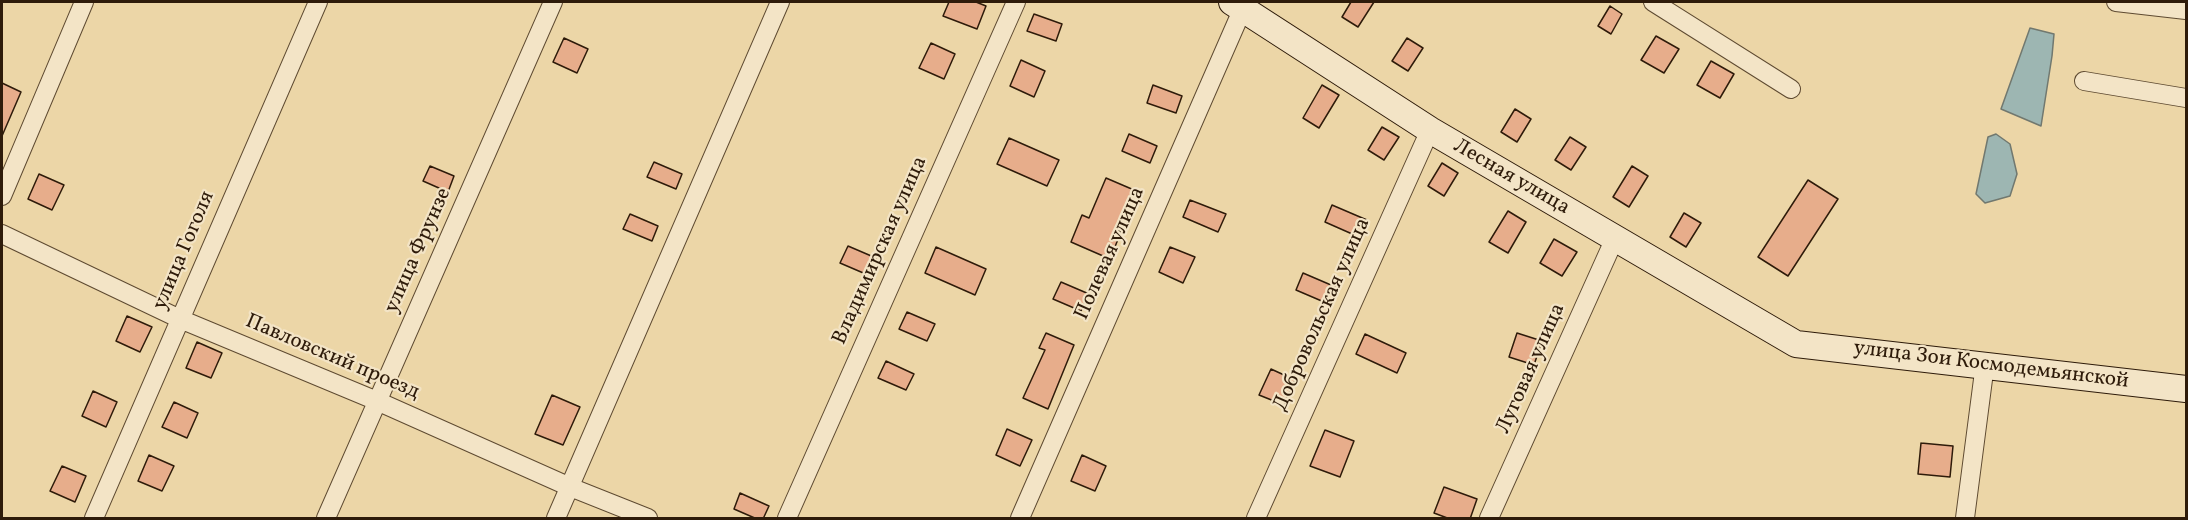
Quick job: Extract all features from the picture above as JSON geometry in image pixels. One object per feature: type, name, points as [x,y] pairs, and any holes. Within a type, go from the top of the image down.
[{"type":"street","points":[[2,196],[84,2]]},
{"type":"street","name":"улица Гоголя","points":[[94,519],[318,2]]},
{"type":"street","name":"улица Фрунзе","points":[[326,519],[553,2]]},
{"type":"street","points":[[556,519],[780,2]]},
{"type":"street","name":"Владимирская улица","points":[[787,519],[1016,2]]},
{"type":"street","points":[[1653,2],[1791,89]]},
{"type":"street","points":[[2116,2],[2187,10]]},
{"type":"street","name":"Лесная улица","points":[[1238,5],[1430,130],[1796,344]]},
{"type":"street","name":"Полевая улица","points":[[1020,519],[1238,5]]},
{"type":"street","points":[[2084,81],[2187,98]]},
{"type":"street","name":"Добровольская улица","points":[[1256,519],[1430,130]]},
{"type":"street","name":"Павловский проезд","points":[[2,234],[180,319],[378,400],[570,487],[648,519]]},
{"type":"street","name":"Луговая улица","points":[[1489,519],[1615,238]]},
{"type":"street","name":"улица Зои Космодемьянской","points":[[1796,344],[2187,389]]},
{"type":"street","points":[[1965,519],[1985,364]]},
{"type":"water","points":[[2030,28],[2054,34],[2041,126],[2001,109]]},
{"type":"water","points":[[1996,134],[2010,144],[2017,174],[2010,196],[1985,203],[1976,194],[1988,137]]},
{"type":"building","points":[[949,2],[976,2],[986,6],[977,29],[943,16]]},
{"type":"building","points":[[1351,2],[1374,2],[1358,27],[1342,17]]},
{"type":"building","points":[[1610,6],[1622,14],[1611,34],[1598,26]]},
{"type":"building","points":[[1034,14],[1062,24],[1056,41],[1027,31]]},
{"type":"building","points":[[1656,36],[1679,49],[1664,73],[1641,60]]},
{"type":"building","points":[[564,38],[588,49],[577,73],[553,62]]},
{"type":"building","points":[[1407,38],[1423,48],[1408,71],[1392,61]]},
{"type":"building","points":[[931,43],[955,54],[944,79],[919,68]]},
{"type":"building","points":[[1021,60],[1045,71],[1034,97],[1010,86]]},
{"type":"building","points":[[1711,61],[1734,74],[1720,98],[1697,85]]},
{"type":"building","points":[[2,83],[21,92],[2,136]]},
{"type":"building","points":[[1153,85],[1182,96],[1176,113],[1147,103]]},
{"type":"building","points":[[1322,85],[1339,95],[1319,128],[1303,118]]},
{"type":"building","points":[[1515,109],[1531,119],[1517,142],[1501,132]]},
{"type":"building","points":[[1382,127],[1399,137],[1384,160],[1368,150]]},
{"type":"building","points":[[1129,134],[1157,146],[1150,163],[1122,151]]},
{"type":"building","points":[[1570,137],[1586,147],[1571,170],[1555,160]]},
{"type":"building","points":[[1009,138],[1059,160],[1047,186],[997,164]]},
{"type":"building","points":[[654,162],[682,174],[676,189],[647,177]]},
{"type":"building","points":[[1442,163],[1458,173],[1444,196],[1428,186]]},
{"type":"building","points":[[430,166],[454,176],[448,192],[423,181]]},
{"type":"building","points":[[1632,166],[1648,176],[1629,207],[1613,197]]},
{"type":"building","points":[[39,174],[64,185],[52,210],[28,199]]},
{"type":"building","points":[[1106,178],[1134,190],[1117,230],[1121,232],[1110,259],[1071,242],[1082,215],[1089,218]]},
{"type":"building","points":[[1808,180],[1838,199],[1788,276],[1758,257]]},
{"type":"building","points":[[1190,200],[1226,214],[1218,232],[1183,217]]},
{"type":"building","points":[[1332,205],[1367,220],[1359,237],[1325,222]]},
{"type":"building","points":[[1508,211],[1526,222],[1508,253],[1489,242]]},
{"type":"building","points":[[1684,213],[1701,223],[1686,247],[1670,237]]},
{"type":"building","points":[[630,214],[658,226],[652,241],[623,229]]},
{"type":"building","points":[[1554,239],[1577,252],[1562,276],[1540,263]]},
{"type":"building","points":[[848,246],[876,258],[868,275],[840,263]]},
{"type":"building","points":[[936,247],[986,269],[975,295],[925,273]]},
{"type":"building","points":[[1170,247],[1195,257],[1183,283],[1159,272]]},
{"type":"building","points":[[1303,273],[1338,288],[1331,305],[1296,290]]},
{"type":"building","points":[[1061,282],[1089,294],[1081,311],[1053,299]]},
{"type":"building","points":[[907,312],[935,324],[927,341],[899,329]]},
{"type":"building","points":[[127,316],[152,327],[140,352],[116,341]]},
{"type":"building","points":[[1046,333],[1074,345],[1048,409],[1023,398],[1045,350],[1039,348]]},
{"type":"building","points":[[1517,333],[1542,341],[1534,365],[1509,357]]},
{"type":"building","points":[[1365,334],[1406,353],[1397,373],[1356,354]]},
{"type":"building","points":[[197,342],[222,353],[211,378],[186,368]]},
{"type":"building","points":[[886,361],[914,374],[906,390],[878,378]]},
{"type":"building","points":[[1271,369],[1295,380],[1284,405],[1259,395]]},
{"type":"building","points":[[93,391],[117,402],[106,427],[82,416]]},
{"type":"building","points":[[552,395],[580,407],[563,445],[535,434]]},
{"type":"building","points":[[174,402],[198,413],[187,438],[162,427]]},
{"type":"building","points":[[1007,429],[1032,440],[1020,466],[996,455]]},
{"type":"building","points":[[1325,430],[1354,441],[1340,477],[1310,466]]},
{"type":"building","points":[[1921,443],[1953,446],[1950,477],[1918,474]]},
{"type":"building","points":[[149,455],[174,466],[162,491],[138,481]]},
{"type":"building","points":[[1082,455],[1106,466],[1095,491],[1071,481]]},
{"type":"building","points":[[62,466],[86,476],[75,502],[50,491]]},
{"type":"building","points":[[1444,487],[1477,499],[1470,519],[1450,519],[1434,513]]},
{"type":"building","points":[[740,493],[769,506],[763,519],[757,519],[734,509]]}]
